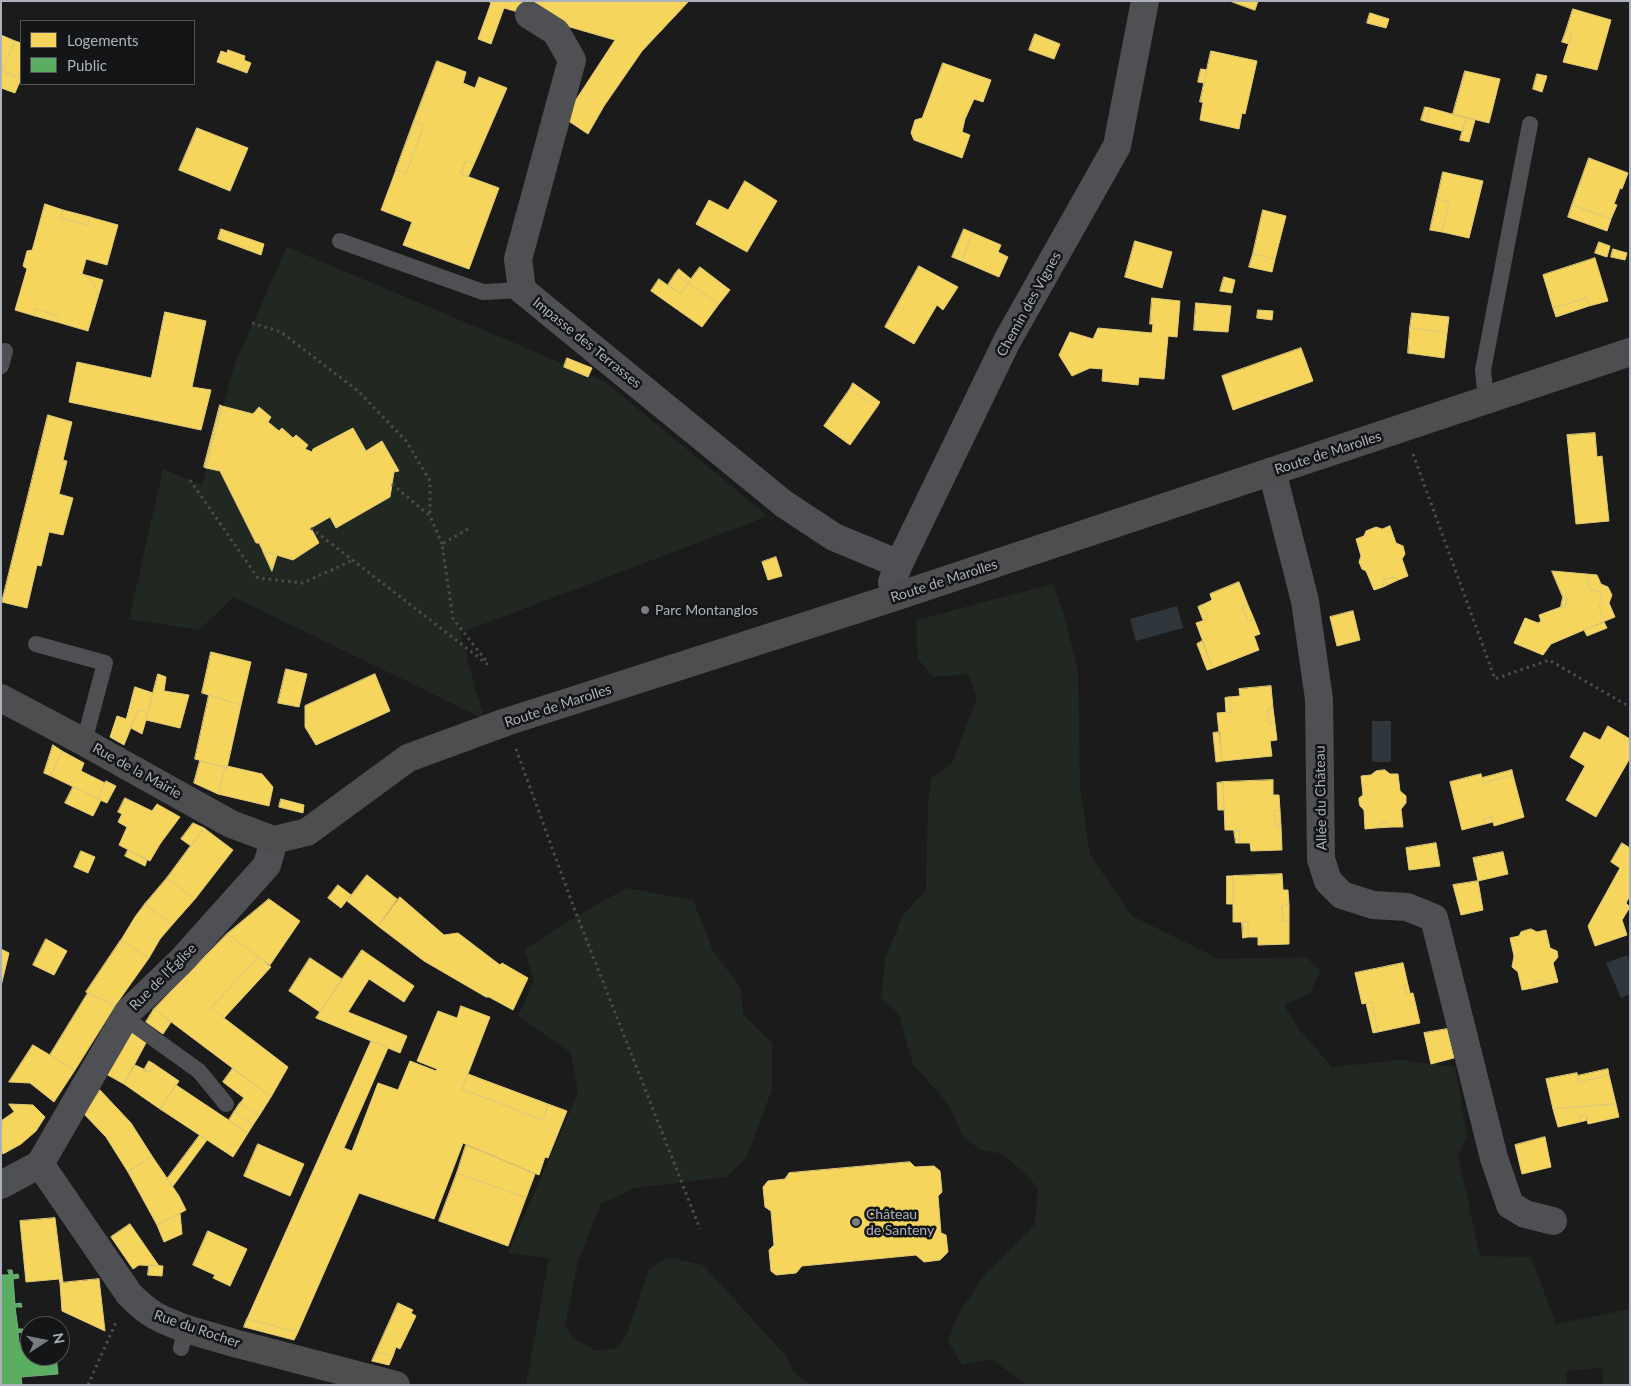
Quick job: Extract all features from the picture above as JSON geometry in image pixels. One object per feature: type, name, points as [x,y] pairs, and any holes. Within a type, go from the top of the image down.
[{"type":"street","name":"Chemin des Vignes","points":[[886,600],[899,564],[1007,341],[1117,146],[1145,1]]},
{"type":"street","name":"Impasse des Terrasses","points":[[529,15],[556,32],[572,60],[518,259],[522,290],[784,504],[834,537],[899,564]]},
{"type":"street","name":"Route de Marolles","points":[[274,840],[307,832],[408,758],[506,722],[886,600],[1630,352]]},
{"type":"street","name":"Allée du Château","points":[[1272,471],[1305,601],[1320,699],[1321,859],[1328,881],[1342,895],[1373,905],[1407,907],[1434,918],[1494,1158],[1510,1205],[1525,1214],[1553,1221]]},
{"type":"street","name":"Rue de la Mairie","points":[[1,698],[231,824],[274,840]]},
{"type":"street","name":"Rue de l'Église","points":[[40,1164],[128,1012],[182,960],[267,865],[274,840]]},
{"type":"street","points":[[1,1184],[40,1164]]},
{"type":"street","name":"Rue du Rocher","points":[[40,1164],[129,1294],[144,1310],[162,1320],[184,1338],[234,1343],[382,1383]]},
{"type":"lane","points":[[1486,400],[1483,370],[1530,124]]},
{"type":"lane","points":[[340,241],[483,292],[522,290]]},
{"type":"lane","points":[[36,644],[105,663],[84,742]]},
{"type":"lane","points":[[124,1018],[199,1071],[226,1104]]},
{"type":"path","points":[[252,323],[281,332],[358,391],[406,441],[430,481],[430,516],[442,544],[453,619],[491,667],[311,528]]},
{"type":"path","points":[[1403,428],[1495,679],[1548,660],[1630,707]]},
{"type":"path","points":[[190,480],[258,578],[303,583],[353,560]]},
{"type":"path","points":[[392,484],[430,516]]},
{"type":"path","points":[[442,544],[468,529]]},
{"type":"path","points":[[506,722],[574,908],[700,1229]]},
{"type":"path","points":[[88,1385],[129,1294]]},
{"type":"shaded area","points":[[287,247],[604,381],[768,516],[460,633],[484,719],[234,597],[199,630],[129,619],[163,469],[202,485],[235,363]]},
{"type":"shaded area","points":[[1053,584],[1063,612],[1078,670],[1080,787],[1090,855],[1132,916],[1219,959],[1306,957],[1320,970],[1310,993],[1284,1005],[1298,1028],[1332,1067],[1400,1060],[1455,1067],[1467,1135],[1458,1156],[1480,1256],[1531,1257],[1556,1324],[1630,1309],[1630,1385],[1604,1385],[1602,1368],[1566,1371],[1567,1385],[1027,1385],[991,1359],[962,1365],[948,1341],[957,1316],[984,1276],[1035,1224],[1038,1188],[1002,1154],[979,1149],[962,1135],[949,1105],[913,1064],[899,1014],[881,998],[885,959],[903,915],[926,890],[928,803],[931,778],[952,763],[977,698],[968,674],[933,677],[918,659],[916,620]]},
{"type":"shaded area","points":[[1177,606],[1183,628],[1136,641],[1130,619]]},
{"type":"shaded area","points":[[1372,721],[1391,721],[1391,762],[1372,762]]},
{"type":"shaded area","points":[[626,888],[693,900],[713,951],[741,988],[743,1014],[772,1043],[772,1089],[747,1157],[726,1177],[635,1188],[601,1204],[578,1261],[565,1326],[573,1338],[596,1351],[618,1348],[628,1331],[649,1269],[668,1257],[703,1265],[786,1356],[793,1371],[811,1385],[526,1385],[549,1258],[508,1253],[578,1093],[571,1053],[518,1016],[534,981],[525,950],[559,927]]},
{"type":"shaded area","points":[[1627,955],[1630,963],[1630,994],[1621,998],[1606,963]]},
{"type":"building: Logements","points":[[488,1],[689,1],[642,51],[604,106],[588,134],[564,118],[615,40],[504,8],[491,44],[478,39],[491,3]]},
{"type":"building: Logements","points":[[1230,1],[1258,1],[1255,10]]},
{"type":"building: Logements","points":[[1573,9],[1611,20],[1597,70],[1563,62],[1572,33],[1566,31]]},
{"type":"building: Logements","points":[[1370,13],[1389,19],[1386,28],[1367,23]]},
{"type":"building: Logements","points":[[1566,31],[1572,33],[1569,44],[1562,42]]},
{"type":"building: Logements","points":[[1035,34],[1060,44],[1054,59],[1029,50]]},
{"type":"building: Logements","points":[[1,35],[15,41],[3,71],[20,79],[20,81],[15,93],[1,88]]},
{"type":"building: Logements","points":[[15,41],[20,43],[20,79],[3,71]]},
{"type":"building: Logements","points":[[228,50],[245,56],[244,60],[251,63],[247,73],[217,62],[221,51],[227,53]]},
{"type":"building: Logements","points":[[1211,51],[1257,61],[1245,114],[1242,113],[1239,129],[1200,120],[1203,102],[1200,102]]},
{"type":"building: Logements","points":[[437,61],[466,72],[463,83],[475,88],[479,77],[507,88],[474,164],[466,161],[461,174],[499,188],[469,269],[403,245],[412,222],[381,210],[396,170],[406,174],[424,125],[414,121]]},
{"type":"building: Logements","points":[[943,63],[991,80],[983,102],[974,99],[965,119],[962,132],[970,135],[962,158],[914,140],[911,133],[915,120],[922,118]]},
{"type":"building: Logements","points":[[1201,69],[1207,70],[1204,83],[1198,82]]},
{"type":"building: Logements","points":[[1465,71],[1500,79],[1489,123],[1453,114]]},
{"type":"building: Logements","points":[[1537,74],[1547,76],[1542,92],[1533,89]]},
{"type":"building: Logements","points":[[1425,107],[1430,108],[1427,122],[1421,120]]},
{"type":"building: Logements","points":[[1430,108],[1466,118],[1462,131],[1427,122]]},
{"type":"building: Logements","points":[[1466,118],[1475,120],[1469,142],[1460,140]]},
{"type":"building: Logements","points":[[414,121],[424,125],[406,174],[396,170]]},
{"type":"building: Logements","points":[[197,128],[248,148],[230,191],[179,170]]},
{"type":"building: Logements","points":[[1589,158],[1628,173],[1614,204],[1617,205],[1611,219],[1572,205]]},
{"type":"building: Logements","points":[[466,161],[474,164],[468,177],[461,174]]},
{"type":"building: Logements","points":[[1443,172],[1483,181],[1469,238],[1442,232],[1449,202],[1437,199]]},
{"type":"building: Logements","points":[[745,181],[777,201],[747,252],[696,224],[709,200],[728,210]]},
{"type":"building: Logements","points":[[1437,199],[1449,202],[1442,232],[1430,230]]},
{"type":"building: Logements","points":[[45,204],[63,210],[60,218],[88,225],[90,217],[118,225],[107,265],[86,259],[82,274],[94,283],[98,297],[88,331],[57,322],[58,316],[36,309],[35,316],[15,310],[27,269],[23,266],[27,251],[32,250]]},
{"type":"building: Logements","points":[[1572,205],[1611,219],[1607,231],[1568,217]]},
{"type":"building: Logements","points":[[63,210],[90,217],[88,225],[60,218]]},
{"type":"building: Logements","points":[[1263,210],[1286,216],[1275,259],[1253,254]]},
{"type":"building: Logements","points":[[221,229],[264,244],[261,255],[218,239]]},
{"type":"building: Logements","points":[[964,229],[973,233],[962,261],[952,257]]},
{"type":"building: Logements","points":[[973,233],[1001,245],[998,252],[1008,257],[999,277],[962,261]]},
{"type":"building: Logements","points":[[1135,241],[1172,252],[1162,288],[1125,277]]},
{"type":"building: Logements","points":[[1599,242],[1610,246],[1607,257],[1595,253]]},
{"type":"building: Logements","points":[[1613,249],[1627,253],[1625,260],[1611,257]]},
{"type":"building: Logements","points":[[1253,254],[1275,259],[1272,272],[1249,267]]},
{"type":"building: Logements","points":[[1595,258],[1608,301],[1589,306],[1587,298],[1553,308],[1543,275]]},
{"type":"building: Logements","points":[[919,266],[958,287],[943,310],[937,305],[914,344],[885,327]]},
{"type":"building: Logements","points":[[700,267],[730,290],[719,304],[688,283]]},
{"type":"building: Logements","points":[[679,269],[691,279],[688,283],[675,274]]},
{"type":"building: Logements","points":[[82,274],[103,280],[98,297],[94,283]]},
{"type":"building: Logements","points":[[675,274],[688,283],[680,294],[668,285]]},
{"type":"building: Logements","points":[[1224,277],[1235,280],[1232,293],[1220,291]]},
{"type":"building: Logements","points":[[659,279],[680,294],[688,283],[719,304],[702,327],[651,291]]},
{"type":"building: Logements","points":[[1152,298],[1180,301],[1177,337],[1168,336],[1164,379],[1139,377],[1138,385],[1102,381],[1103,369],[1090,368],[1072,376],[1059,355],[1070,332],[1093,339],[1098,328],[1152,333],[1153,324],[1150,324]]},
{"type":"building: Logements","points":[[1587,298],[1589,306],[1556,317],[1553,308]]},
{"type":"building: Logements","points":[[1196,303],[1231,306],[1228,332],[1194,330]]},
{"type":"building: Logements","points":[[36,309],[58,316],[57,322],[35,316]]},
{"type":"building: Logements","points":[[1258,310],[1273,311],[1272,320],[1257,318]]},
{"type":"building: Logements","points":[[165,312],[206,321],[192,387],[211,390],[201,430],[69,402],[77,362],[151,378]]},
{"type":"building: Logements","points":[[1412,313],[1449,317],[1447,333],[1410,328]]},
{"type":"building: Logements","points":[[1410,328],[1447,333],[1444,358],[1408,353]]},
{"type":"building: Logements","points":[[1301,348],[1313,381],[1233,410],[1222,376]]},
{"type":"building: Logements","points":[[567,358],[592,368],[588,377],[564,367]]},
{"type":"building: Logements","points":[[853,383],[880,402],[877,407],[850,389]]},
{"type":"building: Logements","points":[[850,389],[877,407],[850,445],[824,426]]},
{"type":"building: Logements","points":[[220,405],[222,406],[206,468],[204,467]]},
{"type":"building: Logements","points":[[222,406],[253,414],[259,407],[271,417],[268,422],[279,431],[282,428],[293,438],[296,435],[308,445],[305,449],[312,452],[313,449],[353,428],[366,451],[382,441],[399,471],[394,472],[390,497],[336,528],[330,517],[311,528],[319,543],[293,560],[263,551],[259,543],[256,543],[220,471],[206,468]]},
{"type":"building: Logements","points":[[48,415],[72,422],[63,460],[67,461],[59,494],[73,498],[63,535],[49,532],[41,566],[37,565],[27,608],[2,602]]},
{"type":"building: Logements","points":[[1595,433],[1597,457],[1602,456],[1609,521],[1576,524],[1567,435]]},
{"type":"building: Logements","points":[[1390,526],[1396,543],[1403,546],[1405,554],[1402,559],[1408,576],[1398,580],[1393,577],[1384,580],[1383,587],[1374,590],[1366,571],[1362,569],[1359,562],[1361,556],[1356,539],[1364,536],[1366,531],[1376,527],[1382,529]]},
{"type":"building: Logements","points":[[263,551],[277,555],[272,571]]},
{"type":"building: Logements","points":[[776,557],[782,576],[768,580],[762,562]]},
{"type":"building: Logements","points":[[1552,571],[1586,574],[1590,589],[1600,592],[1602,602],[1599,607],[1605,621],[1551,644],[1543,655],[1514,643],[1525,618],[1538,623],[1541,621],[1539,615],[1561,607],[1565,608],[1567,598],[1563,597]]},
{"type":"building: Logements","points":[[1586,574],[1597,575],[1601,584],[1608,587],[1612,595],[1609,603],[1615,617],[1605,621],[1599,607],[1602,602],[1600,592],[1590,589]]},
{"type":"building: Logements","points":[[1393,577],[1398,580],[1383,587],[1384,580]]},
{"type":"building: Logements","points":[[1239,582],[1248,605],[1242,607],[1248,621],[1254,619],[1260,634],[1254,636],[1259,650],[1213,668],[1196,623],[1208,619],[1202,605],[1212,600],[1210,594]]},
{"type":"building: Logements","points":[[1563,597],[1567,598],[1565,608],[1561,607]]},
{"type":"building: Logements","points":[[1202,605],[1208,619],[1203,620],[1198,607]]},
{"type":"building: Logements","points":[[1248,605],[1254,619],[1248,621],[1242,607]]},
{"type":"building: Logements","points":[[1353,611],[1360,640],[1337,646],[1330,617]]},
{"type":"building: Logements","points":[[1604,622],[1607,628],[1587,636],[1584,630]]},
{"type":"building: Logements","points":[[1202,641],[1213,668],[1207,670],[1197,644]]},
{"type":"building: Logements","points":[[211,652],[251,662],[241,705],[202,693]]},
{"type":"building: Logements","points":[[286,669],[307,674],[299,707],[278,703]]},
{"type":"building: Logements","points":[[158,674],[166,677],[164,691],[189,695],[180,728],[146,720]]},
{"type":"building: Logements","points":[[375,674],[390,711],[316,745],[305,727],[305,706]]},
{"type":"building: Logements","points":[[1271,686],[1273,708],[1268,709],[1269,724],[1275,724],[1277,740],[1270,741],[1272,756],[1222,761],[1217,713],[1231,712],[1230,697],[1240,696],[1239,689]]},
{"type":"building: Logements","points":[[135,687],[153,693],[148,713],[138,710],[124,745],[110,737],[117,716],[126,719]]},
{"type":"building: Logements","points":[[209,695],[241,705],[227,768],[195,759]]},
{"type":"building: Logements","points":[[1230,697],[1231,712],[1226,712],[1225,698]]},
{"type":"building: Logements","points":[[1273,708],[1275,724],[1269,724],[1268,709]]},
{"type":"building: Logements","points":[[138,710],[148,713],[142,734],[131,728]]},
{"type":"building: Logements","points":[[1608,726],[1630,739],[1630,758],[1596,817],[1566,800],[1585,766],[1570,757],[1584,732],[1600,740]]},
{"type":"building: Logements","points":[[1220,732],[1222,761],[1216,762],[1213,733]]},
{"type":"building: Logements","points":[[53,745],[62,751],[51,776],[44,773]]},
{"type":"building: Logements","points":[[62,751],[84,763],[81,771],[105,783],[98,799],[51,776]]},
{"type":"building: Logements","points":[[200,761],[225,767],[218,794],[194,783]]},
{"type":"building: Logements","points":[[227,766],[262,774],[273,787],[269,806],[218,794],[225,767],[227,768]]},
{"type":"building: Logements","points":[[1385,770],[1390,774],[1398,774],[1400,791],[1406,796],[1406,803],[1401,809],[1403,827],[1392,827],[1387,822],[1380,824],[1376,828],[1365,829],[1364,810],[1360,806],[1359,801],[1359,798],[1363,795],[1361,776]]},
{"type":"building: Logements","points":[[1512,770],[1513,775],[1483,783],[1482,778]]},
{"type":"building: Logements","points":[[1481,774],[1483,783],[1513,775],[1524,817],[1494,826],[1492,817],[1484,819],[1485,824],[1462,830],[1450,782]]},
{"type":"building: Logements","points":[[1273,780],[1273,795],[1279,795],[1280,810],[1274,811],[1276,826],[1281,826],[1282,850],[1251,851],[1250,843],[1240,843],[1239,830],[1225,830],[1223,782]]},
{"type":"building: Logements","points":[[106,781],[116,786],[107,803],[98,799]]},
{"type":"building: Logements","points":[[1223,782],[1224,810],[1218,810],[1217,783]]},
{"type":"building: Logements","points":[[73,787],[101,800],[93,816],[65,803]]},
{"type":"building: Logements","points":[[125,798],[152,811],[157,804],[180,817],[150,861],[119,845],[127,827],[118,822],[122,814],[118,812]]},
{"type":"building: Logements","points":[[281,799],[304,805],[303,813],[279,807]]},
{"type":"building: Logements","points":[[1280,810],[1281,826],[1276,826],[1274,811]]},
{"type":"building: Logements","points":[[1492,817],[1493,822],[1485,824],[1484,819]]},
{"type":"building: Logements","points":[[1387,822],[1392,827],[1376,828],[1380,824]]},
{"type":"building: Logements","points":[[193,823],[204,828],[191,846],[181,839]]},
{"type":"building: Logements","points":[[204,828],[233,850],[195,899],[167,878]]},
{"type":"building: Logements","points":[[1234,830],[1239,830],[1240,843],[1236,843]]},
{"type":"building: Logements","points":[[1436,843],[1440,866],[1409,870],[1406,848]]},
{"type":"building: Logements","points":[[1622,843],[1630,848],[1630,896],[1626,903],[1630,907],[1622,920],[1627,935],[1595,946],[1588,926],[1620,868],[1611,862]]},
{"type":"building: Logements","points":[[128,850],[147,860],[145,866],[125,856]]},
{"type":"building: Logements","points":[[81,851],[95,857],[88,873],[74,867]]},
{"type":"building: Logements","points":[[1503,852],[1508,874],[1478,881],[1473,858]]},
{"type":"building: Logements","points":[[1282,874],[1283,890],[1288,890],[1289,905],[1282,905],[1283,921],[1289,921],[1289,944],[1258,945],[1258,937],[1248,937],[1248,922],[1233,922],[1233,876]]},
{"type":"building: Logements","points":[[367,875],[397,899],[378,926],[347,901]]},
{"type":"building: Logements","points":[[1227,876],[1233,876],[1233,904],[1227,904]]},
{"type":"building: Logements","points":[[167,878],[195,899],[172,925],[145,904]]},
{"type":"building: Logements","points":[[1478,881],[1483,910],[1461,915],[1453,885]]},
{"type":"building: Logements","points":[[338,885],[351,895],[341,908],[328,898]]},
{"type":"building: Logements","points":[[400,897],[444,935],[458,933],[500,965],[502,963],[528,978],[513,1010],[486,997],[424,961],[378,926]]},
{"type":"building: Logements","points":[[269,899],[300,921],[270,965],[227,934]]},
{"type":"building: Logements","points":[[145,904],[172,925],[160,939],[149,958],[121,940]]},
{"type":"building: Logements","points":[[1282,905],[1289,905],[1289,921],[1283,921]]},
{"type":"building: Logements","points":[[1242,922],[1248,922],[1248,937],[1243,938]]},
{"type":"building: Logements","points":[[1531,929],[1537,932],[1546,930],[1550,948],[1557,951],[1558,957],[1553,963],[1558,982],[1549,984],[1542,981],[1535,982],[1533,988],[1522,990],[1518,972],[1512,967],[1514,956],[1510,938],[1519,936],[1521,932]]},
{"type":"building: Logements","points":[[227,934],[259,957],[211,1008],[288,1067],[271,1097],[154,1009]]},
{"type":"building: Logements","points":[[46,939],[67,951],[54,975],[33,965]]},
{"type":"building: Logements","points":[[121,940],[149,958],[115,1006],[86,992]]},
{"type":"building: Logements","points":[[1,949],[9,953],[1,986]]},
{"type":"building: Logements","points":[[362,950],[414,986],[404,1002],[369,979],[348,1012],[407,1036],[400,1053],[316,1018]]},
{"type":"building: Logements","points":[[259,957],[271,967],[224,1018],[211,1008]]},
{"type":"building: Logements","points":[[310,958],[342,979],[320,1012],[289,991]]},
{"type":"building: Logements","points":[[1403,963],[1408,985],[1404,985],[1406,994],[1413,993],[1420,1023],[1378,1032],[1372,1002],[1362,1004],[1355,973]]},
{"type":"building: Logements","points":[[1542,981],[1549,984],[1533,988],[1535,982]]},
{"type":"building: Logements","points":[[1404,985],[1408,985],[1410,993],[1406,994]]},
{"type":"building: Logements","points":[[88,993],[115,1006],[75,1070],[50,1055]]},
{"type":"building: Logements","points":[[1372,1002],[1378,1032],[1373,1033],[1366,1003]]},
{"type":"building: Logements","points":[[461,1006],[490,1017],[462,1089],[543,1120],[548,1104],[567,1111],[548,1158],[545,1157],[539,1175],[463,1143],[434,1219],[359,1193],[298,1332],[247,1319],[371,1041],[388,1048],[344,1148],[352,1151],[378,1083],[398,1090],[410,1061],[436,1071],[437,1069],[417,1061],[438,1011],[457,1018]]},
{"type":"building: Logements","points":[[154,1009],[171,1022],[163,1034],[146,1022]]},
{"type":"building: Logements","points":[[1447,1029],[1454,1058],[1431,1064],[1424,1033]]},
{"type":"building: Logements","points":[[131,1031],[147,1041],[124,1084],[106,1074]]},
{"type":"building: Logements","points":[[33,1045],[75,1070],[54,1102],[30,1083],[9,1082]]},
{"type":"building: Logements","points":[[149,1061],[154,1064],[150,1072],[144,1070]]},
{"type":"building: Logements","points":[[154,1064],[179,1081],[160,1109],[124,1084],[135,1065],[150,1072]]},
{"type":"building: Logements","points":[[233,1068],[271,1097],[259,1116],[240,1103],[244,1098],[223,1082]]},
{"type":"building: Logements","points":[[1608,1069],[1609,1075],[1579,1082],[1577,1076]]},
{"type":"building: Logements","points":[[1577,1073],[1579,1082],[1609,1075],[1616,1104],[1553,1109],[1546,1079]]},
{"type":"building: Logements","points":[[468,1074],[548,1104],[543,1120],[462,1089]]},
{"type":"building: Logements","points":[[176,1085],[248,1133],[233,1157],[160,1109]]},
{"type":"building: Logements","points":[[100,1090],[131,1123],[152,1156],[128,1172],[106,1137],[84,1114]]},
{"type":"building: Logements","points":[[240,1103],[259,1116],[253,1125],[234,1112]]},
{"type":"building: Logements","points":[[9,1104],[33,1105],[45,1117],[36,1131],[21,1144],[3,1154],[1,1150],[1,1121],[14,1112]]},
{"type":"building: Logements","points":[[1616,1104],[1619,1117],[1588,1124],[1586,1115],[1579,1117],[1580,1122],[1558,1127],[1553,1109]]},
{"type":"building: Logements","points":[[234,1112],[253,1125],[248,1133],[229,1120]]},
{"type":"building: Logements","points":[[1586,1115],[1588,1120],[1580,1122],[1579,1117]]},
{"type":"building: Logements","points":[[200,1135],[207,1140],[173,1186],[167,1179]]},
{"type":"building: Logements","points":[[1545,1137],[1551,1167],[1522,1174],[1515,1145]]},
{"type":"building: Logements","points":[[258,1144],[304,1164],[290,1196],[244,1176]]},
{"type":"building: Logements","points":[[466,1145],[535,1174],[526,1198],[457,1173]]},
{"type":"building: Logements","points":[[152,1156],[179,1196],[186,1210],[157,1225],[128,1172]]},
{"type":"building: Logements","name":"Château de Santeny","points":[[910,1162],[915,1167],[934,1166],[940,1171],[942,1192],[938,1196],[941,1233],[946,1235],[948,1252],[940,1260],[924,1262],[916,1255],[802,1266],[796,1273],[776,1275],[771,1271],[769,1250],[774,1245],[771,1211],[765,1207],[763,1187],[768,1181],[785,1179],[789,1173]]},
{"type":"building: Logements","points":[[457,1173],[526,1198],[508,1246],[439,1221]]},
{"type":"building: Logements","points":[[180,1213],[182,1234],[164,1242],[157,1225]]},
{"type":"building: Logements","points":[[55,1218],[63,1283],[60,1283],[59,1279],[26,1282],[20,1221]]},
{"type":"building: Logements","points":[[130,1224],[159,1266],[139,1265],[133,1269],[111,1237]]},
{"type":"building: Logements","points":[[208,1231],[247,1249],[230,1286],[213,1278],[215,1275],[193,1265]]},
{"type":"building: Logements","points":[[149,1265],[163,1266],[162,1276],[148,1275]]},
{"type":"building: Logements","points":[[99,1279],[105,1331],[62,1311],[60,1283]]},
{"type":"building: Logements","points":[[398,1303],[413,1310],[411,1313],[416,1316],[400,1349],[396,1347],[393,1356],[376,1352]]},
{"type":"building: Logements","points":[[247,1319],[298,1332],[294,1340],[244,1327]]},
{"type":"building: Logements","points":[[376,1352],[393,1356],[389,1365],[372,1361]]},
{"type":"building: Public","points":[[8,1270],[12,1270],[13,1275],[18,1274],[19,1278],[13,1279],[15,1304],[21,1303],[22,1307],[15,1307],[18,1329],[20,1329],[20,1333],[18,1333],[20,1366],[57,1366],[58,1374],[21,1377],[22,1385],[1,1385],[1,1275],[9,1275]]},
{"type":"place","name":"Parc Montanglos","points":[[645,610]]},
{"type":"place","name":"Château de Santeny","points":[[856,1222]]}]
